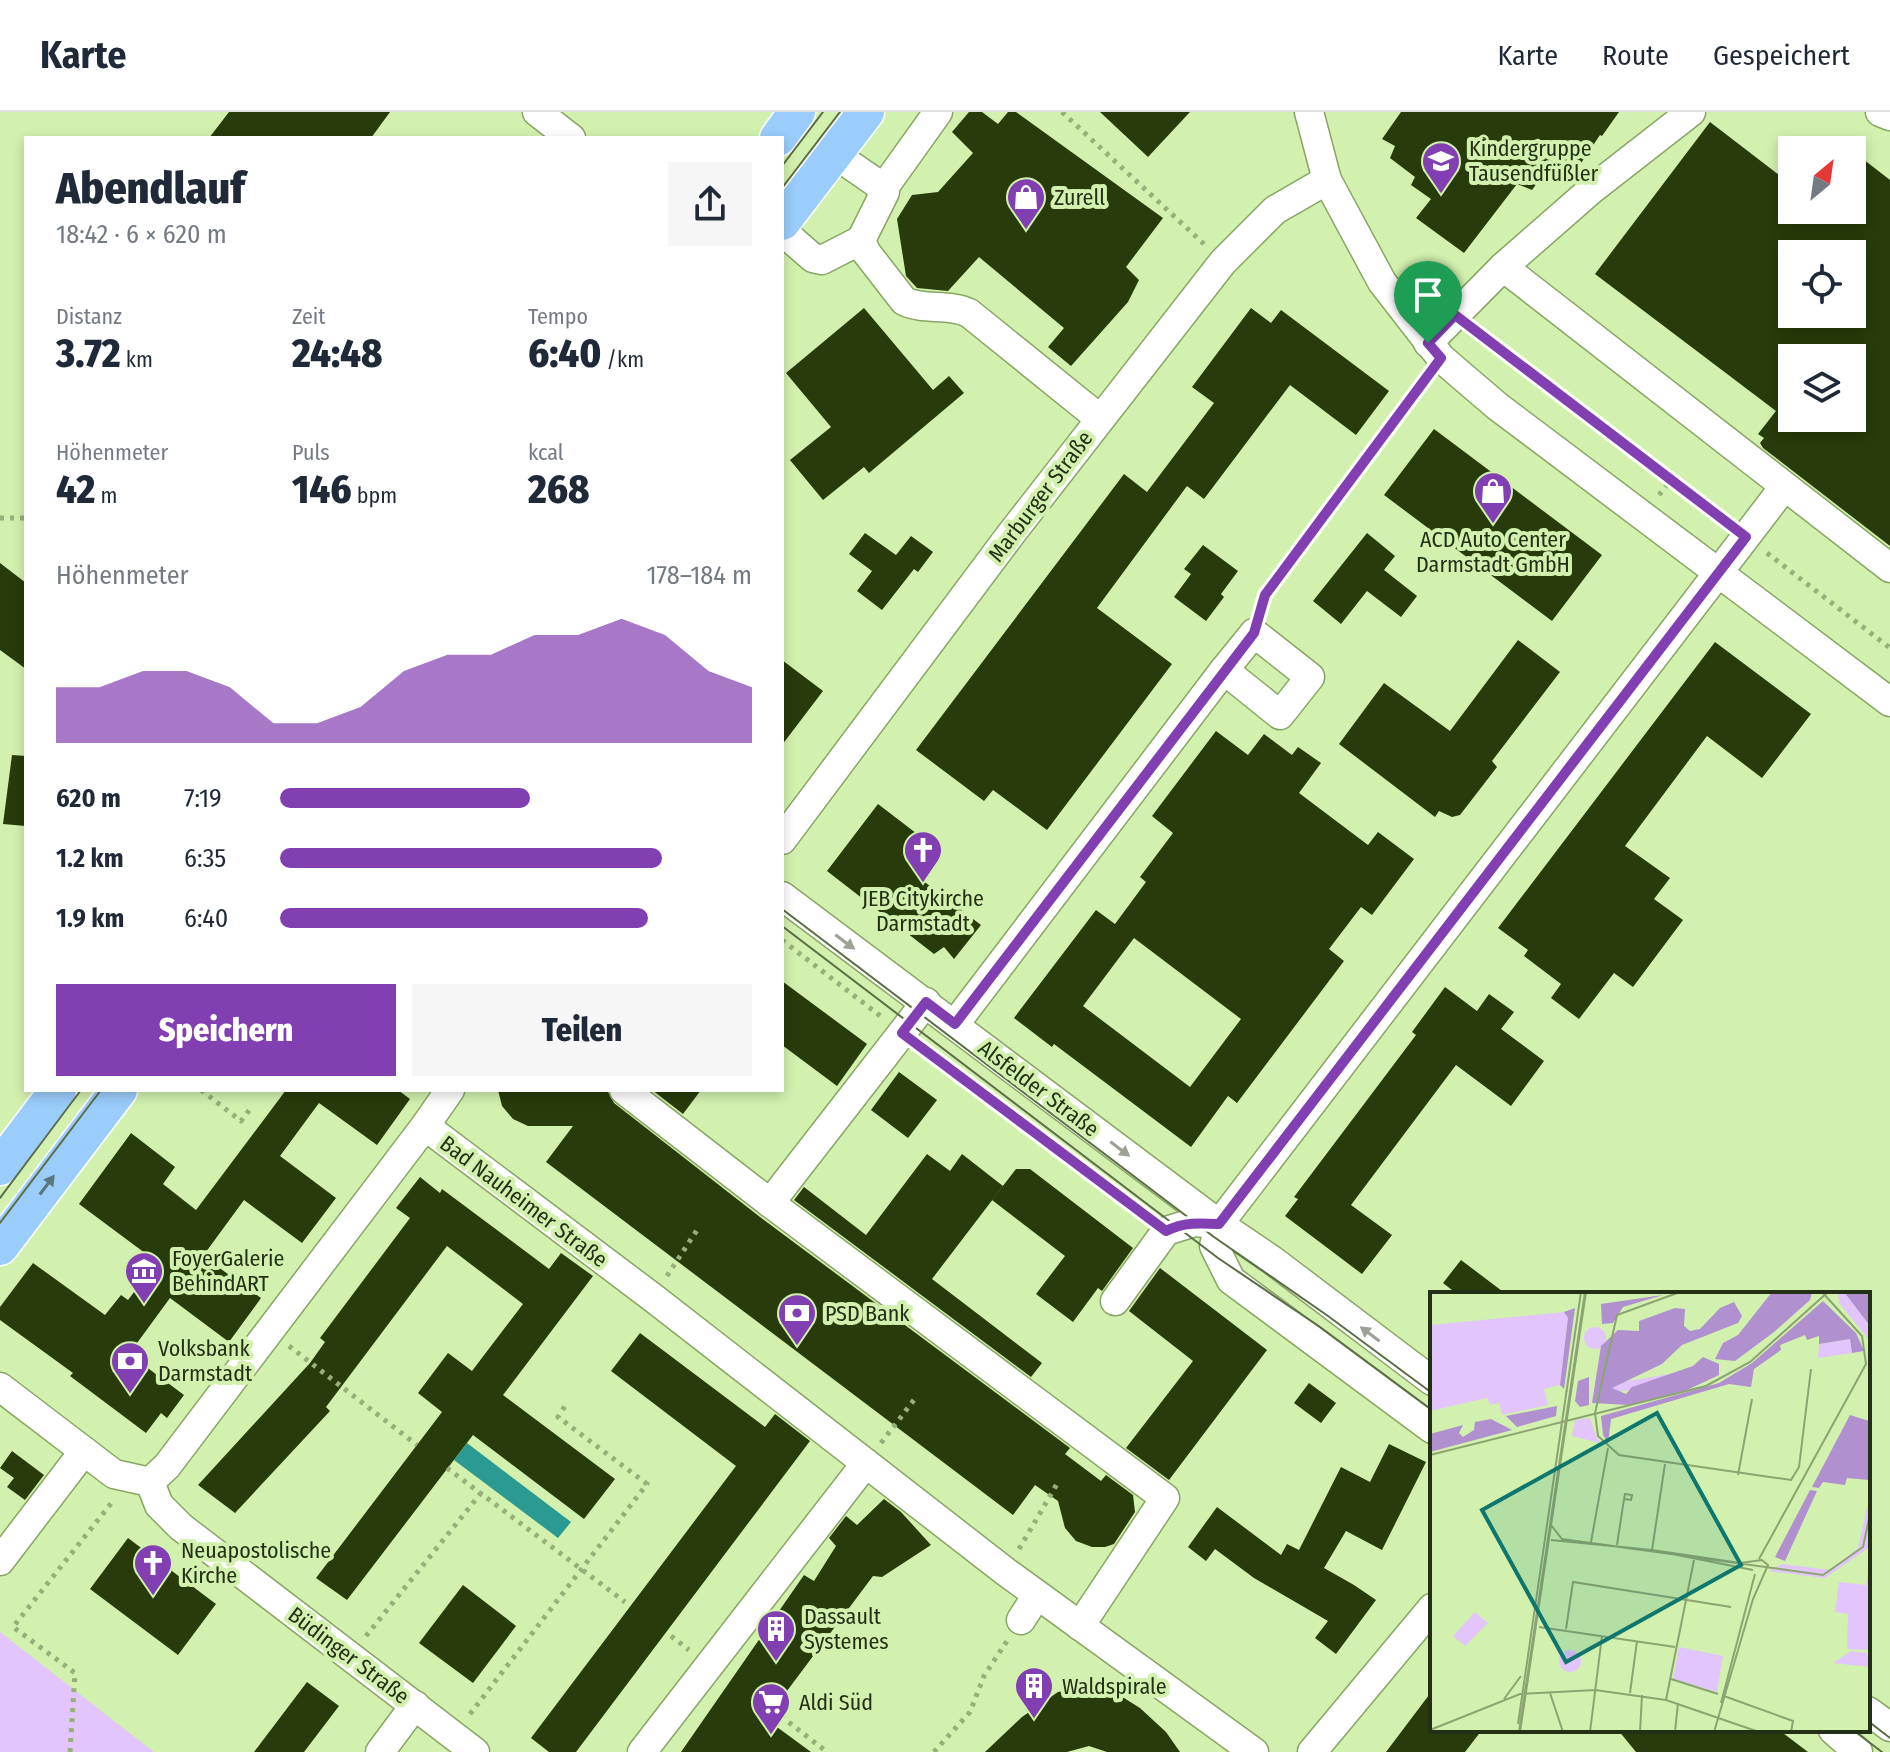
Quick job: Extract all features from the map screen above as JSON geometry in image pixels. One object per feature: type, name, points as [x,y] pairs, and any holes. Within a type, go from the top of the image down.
[{"type":"main road","points":[[779,136],[797,112]]},
{"type":"main road","points":[[784,219],[866,112]]},
{"type":"main road","points":[[0,1167],[56,1092]]},
{"type":"main road","points":[[0,1247],[117,1092]]},
{"type":"street","points":[[537,112],[568,136]]},
{"type":"street","points":[[938,112],[883,189],[884,199],[864,228],[861,240],[866,252],[904,301],[913,306],[950,307],[969,313],[1099,418]]},
{"type":"street","points":[[1309,112],[1327,180],[1382,282],[1434,350],[1497,406],[1890,702]]},
{"type":"street","points":[[1434,350],[1455,315],[1503,267],[1591,190],[1691,112]]},
{"type":"street","points":[[1880,112],[1890,116]]},
{"type":"street","points":[[846,162],[883,189]]},
{"type":"street","name":"Marburger Straße","points":[[784,837],[1099,418],[1223,262],[1275,210],[1327,180]]},
{"type":"street","points":[[784,233],[813,258],[822,260],[861,240]]},
{"type":"street","points":[[1503,267],[1890,568]]},
{"type":"street","points":[[1430,1428],[1231,1280],[1214,1246],[1219,1224],[1784,487]]},
{"type":"street","points":[[955,1024],[1224,670],[1254,633],[1310,677],[1280,715],[1224,670]]},
{"type":"street","name":"Alsfelder Straße","points":[[784,897],[1430,1379]]},
{"type":"street","points":[[770,1203],[817,1129],[926,1002]]},
{"type":"street","points":[[425,1126],[449,1092]]},
{"type":"street","points":[[627,1092],[1165,1498],[1080,1626]]},
{"type":"street","name":"Bad Nauheimer Straße","points":[[140,1480],[167,1466],[275,1336],[425,1126],[652,1297],[1006,1572],[1254,1752]]},
{"type":"street","points":[[1115,1301],[1166,1231],[1195,1222],[1219,1224]]},
{"type":"street","points":[[0,1387],[114,1474],[140,1480]]},
{"type":"street","points":[[0,1561],[84,1451]]},
{"type":"street","points":[[642,1752],[832,1492],[866,1463]]},
{"type":"street","name":"Büdinger Straße","points":[[140,1480],[181,1527],[464,1744]]},
{"type":"street","points":[[1021,1620],[1037,1595]]},
{"type":"street","points":[[1312,1752],[1430,1610]]},
{"type":"street","points":[[380,1752],[415,1705]]},
{"type":"street","points":[[1870,1712],[1890,1727]]},
{"type":"street","points":[[1835,1732],[1858,1752]]},
{"type":"path","points":[[1062,112],[1223,262]]},
{"type":"path","points":[[1455,315],[1890,648]]},
{"type":"path","points":[[1254,633],[1265,595],[1434,350]]},
{"type":"path","points":[[0,518],[24,518]]},
{"type":"path","points":[[784,942],[1166,1231]]},
{"type":"path","points":[[204,1092],[241,1121],[251,1108]]},
{"type":"path","points":[[652,1297],[697,1230]]},
{"type":"path","points":[[275,1336],[417,1445]]},
{"type":"path","points":[[866,1463],[917,1396]]},
{"type":"path","points":[[464,1744],[581,1569],[647,1484],[558,1417],[567,1403]]},
{"type":"path","points":[[447,1468],[625,1602]]},
{"type":"path","points":[[70,1752],[75,1673],[13,1627],[140,1480]]},
{"type":"path","points":[[1006,1572],[1057,1484]]},
{"type":"path","points":[[350,1656],[481,1493]]},
{"type":"path","points":[[934,1752],[970,1712],[984,1676],[1021,1620]]},
{"type":"path","points":[[773,1710],[827,1752]]},
{"type":"shaded area","points":[[0,1632],[154,1752],[0,1752]]},
{"type":"water","points":[[467,1443],[571,1522],[558,1538],[454,1460]]},
{"type":"building","points":[[229,112],[390,112],[372,136],[211,136]]},
{"type":"building","name":"Zurell","points":[[969,112],[982,112],[998,124],[1008,112],[1016,112],[1163,218],[1126,267],[1139,280],[1128,302],[1071,366],[1048,347],[1064,328],[979,257],[948,291],[917,288],[906,276],[897,219],[912,195],[938,192],[973,153],[952,132]]},
{"type":"building","points":[[1100,112],[1190,112],[1148,157]]},
{"type":"building","points":[[1401,112],[1619,112],[1573,175],[1553,161],[1532,190],[1517,184],[1464,253],[1416,218],[1431,199],[1411,185],[1415,177],[1390,158],[1395,146],[1382,139]]},
{"type":"building","points":[[1710,122],[1778,174],[1778,224],[1866,224],[1866,161],[1890,180],[1890,546],[1763,448],[1760,443],[1764,438],[1758,434],[1776,411],[1595,274]]},
{"type":"building","points":[[864,308],[933,390],[949,376],[964,393],[869,473],[864,467],[823,500],[790,460],[831,427],[786,373]]},
{"type":"building","points":[[1251,308],[1271,323],[1281,310],[1389,391],[1356,435],[1290,385],[1204,499],[1187,486],[1097,608],[1172,664],[1047,830],[993,790],[984,801],[916,750],[1124,474],[1147,492],[1214,403],[1192,387]]},
{"type":"building","name":"ACD Auto Center Darmstadt GmbH","points":[[1434,429],[1602,555],[1552,621],[1384,495]]},
{"type":"building","points":[[865,533],[896,555],[911,536],[933,552],[918,572],[914,569],[882,610],[857,591],[872,571],[849,554]]},
{"type":"building","points":[[1367,533],[1395,556],[1384,570],[1417,596],[1401,617],[1367,591],[1341,624],[1313,601]]},
{"type":"building","points":[[1203,545],[1238,571],[1206,621],[1174,597],[1191,574],[1184,569]]},
{"type":"building","points":[[0,563],[24,581],[24,668],[0,650]]},
{"type":"building","points":[[1518,640],[1560,672],[1492,761],[1497,767],[1460,815],[1452,817],[1439,811],[1435,817],[1339,744],[1384,683],[1450,731]]},
{"type":"building","points":[[1715,642],[1811,714],[1762,778],[1707,736],[1625,846],[1670,878],[1654,899],[1683,920],[1633,987],[1614,973],[1579,1019],[1551,998],[1561,984],[1524,956],[1528,950],[1498,928]]},
{"type":"building","points":[[784,662],[823,691],[784,742]]},
{"type":"building","points":[[1216,731],[1248,755],[1264,734],[1292,755],[1298,747],[1321,763],[1299,793],[1368,845],[1378,832],[1414,859],[1372,915],[1361,907],[1329,949],[1344,961],[1237,1103],[1228,1096],[1191,1147],[1054,1044],[1052,1047],[1014,1018],[1096,910],[1115,924],[1146,882],[1140,877],[1173,833],[1152,816]],"holes":[[[1134,938],[1241,1019],[1190,1087],[1083,1006]]]},
{"type":"building","points":[[12,755],[24,756],[24,826],[3,824]]},
{"type":"building","points":[[878,804],[942,853],[922,880],[981,925],[954,959],[944,947],[934,954],[827,871]]},
{"type":"building","points":[[784,982],[867,1044],[837,1086],[784,1046]]},
{"type":"building","points":[[1445,987],[1477,1011],[1489,994],[1514,1012],[1501,1029],[1544,1061],[1511,1106],[1456,1065],[1351,1205],[1392,1235],[1362,1274],[1285,1216],[1298,1199],[1294,1197],[1416,1035],[1412,1032]]},
{"type":"building","points":[[899,1072],[937,1100],[908,1138],[871,1110]]},
{"type":"building","points":[[284,1092],[401,1092],[410,1099],[377,1145],[319,1103],[280,1156],[336,1198],[302,1243],[244,1200],[203,1256],[261,1298],[229,1342],[170,1298],[129,1354],[184,1395],[167,1418],[161,1413],[146,1433],[70,1376],[73,1373],[0,1320],[0,1307],[33,1263],[105,1315],[121,1295],[128,1300],[157,1262],[79,1204],[131,1133],[175,1167],[163,1184],[196,1210]]},
{"type":"building","points":[[498,1092],[608,1092],[614,1103],[760,1217],[1070,1448],[1065,1454],[1101,1481],[1106,1475],[1133,1495],[1135,1512],[1114,1544],[1092,1547],[1076,1541],[1065,1528],[1058,1501],[1035,1485],[1013,1515],[546,1162],[573,1126],[528,1126],[513,1119],[502,1106]]},
{"type":"building","points":[[655,1092],[700,1092],[683,1114]]},
{"type":"building","points":[[927,1154],[950,1171],[962,1154],[1003,1186],[932,1279],[1042,1363],[1031,1377],[794,1200],[804,1187],[866,1235]]},
{"type":"building","points":[[1016,1169],[1030,1169],[1133,1248],[1102,1291],[1098,1288],[1073,1322],[1036,1294],[1065,1256],[992,1200]]},
{"type":"building","points":[[420,1177],[440,1193],[442,1189],[549,1269],[561,1253],[593,1276],[503,1395],[615,1479],[584,1519],[473,1435],[347,1600],[316,1578],[442,1412],[418,1393],[448,1353],[472,1371],[523,1304],[447,1246],[326,1407],[330,1411],[235,1513],[198,1485],[310,1363],[325,1342],[320,1338],[410,1218],[396,1208]]},
{"type":"building","points":[[1461,1260],[1503,1292],[1454,1292],[1443,1283]]},
{"type":"building","points":[[1160,1268],[1267,1350],[1169,1480],[1126,1448],[1193,1361],[1129,1311]]},
{"type":"building","points":[[640,1333],[765,1427],[775,1414],[810,1441],[576,1752],[549,1752],[531,1738],[736,1466],[611,1371]]},
{"type":"building","points":[[1309,1383],[1336,1403],[1321,1423],[1294,1403]]},
{"type":"building","points":[[1389,1444],[1426,1462],[1382,1550],[1346,1531],[1324,1568],[1376,1600],[1336,1654],[1315,1638],[1328,1621],[1254,1578],[1215,1549],[1206,1561],[1188,1547],[1217,1507],[1281,1555],[1287,1544],[1299,1550],[1341,1467],[1370,1482]]},
{"type":"building","points":[[12,1451],[44,1475],[25,1500],[7,1487],[14,1478],[0,1468]]},
{"type":"building","name":"Dassault Systemes","points":[[884,1499],[901,1512],[931,1545],[882,1577],[873,1576],[766,1719],[811,1752],[681,1752],[804,1575],[814,1581],[836,1546],[829,1538],[846,1516],[857,1525]]},
{"type":"building","name":"Neuapostolische Kirche","points":[[128,1538],[216,1604],[178,1655],[90,1589]]},
{"type":"building","points":[[463,1585],[516,1626],[473,1683],[419,1643]]},
{"type":"building","points":[[307,1682],[339,1706],[304,1752],[254,1752]]},
{"type":"building","points":[[1086,1686],[1116,1693],[1140,1708],[1166,1732],[1180,1752],[1107,1752],[1089,1746],[1067,1752],[985,1752],[1022,1717],[1058,1692]]},
{"type":"building","points":[[1430,1694],[1430,1732],[1480,1732],[1465,1752],[1386,1752]]},
{"type":"building","points":[[1620,1732],[1782,1732],[1808,1752],[1636,1752]]},
{"type":"tram line","points":[[784,163],[823,112]]},
{"type":"tram line","points":[[784,185],[840,112]]},
{"type":"tram line","points":[[784,911],[1214,1237],[1430,1392]]},
{"type":"tram line","points":[[784,928],[1218,1258],[1320,1327],[1430,1409]]},
{"type":"tram line","points":[[0,1198],[80,1092]]},
{"type":"tram line","points":[[0,1223],[99,1092]]},
{"type":"tram line","points":[[1870,1723],[1890,1738]]},
{"type":"tram line","points":[[1856,1732],[1882,1752]]},
{"type":"place","name":"Kindergruppe Tausendfüßler","points":[[1441,195]]},
{"type":"place","name":"Zurell","points":[[1026,231]]},
{"type":"place","name":"ACD Auto Center Darmstadt GmbH","points":[[1493,525]]},
{"type":"place","name":"JEB Citykirche Darmstadt","points":[[923,884]]},
{"type":"place","name":"FoyerGalerie BehindART","points":[[144,1305]]},
{"type":"place","name":"PSD Bank","points":[[797,1347]]},
{"type":"place","name":"Volksbank Darmstadt","points":[[130,1395]]},
{"type":"place","name":"Neuapostolische Kirche","points":[[153,1597]]},
{"type":"place","name":"Dassault Systemes","points":[[776,1663]]},
{"type":"place","name":"Waldspirale","points":[[1034,1720]]},
{"type":"place","name":"Aldi Süd","points":[[771,1736]]},
{"type":"route","points":[[1455,315],[1746,537],[1219,1224],[1195,1222],[1166,1231],[902,1033],[926,1002],[955,1024],[1254,633],[1265,595],[1441,358],[1428,343],[1455,315]]}]
